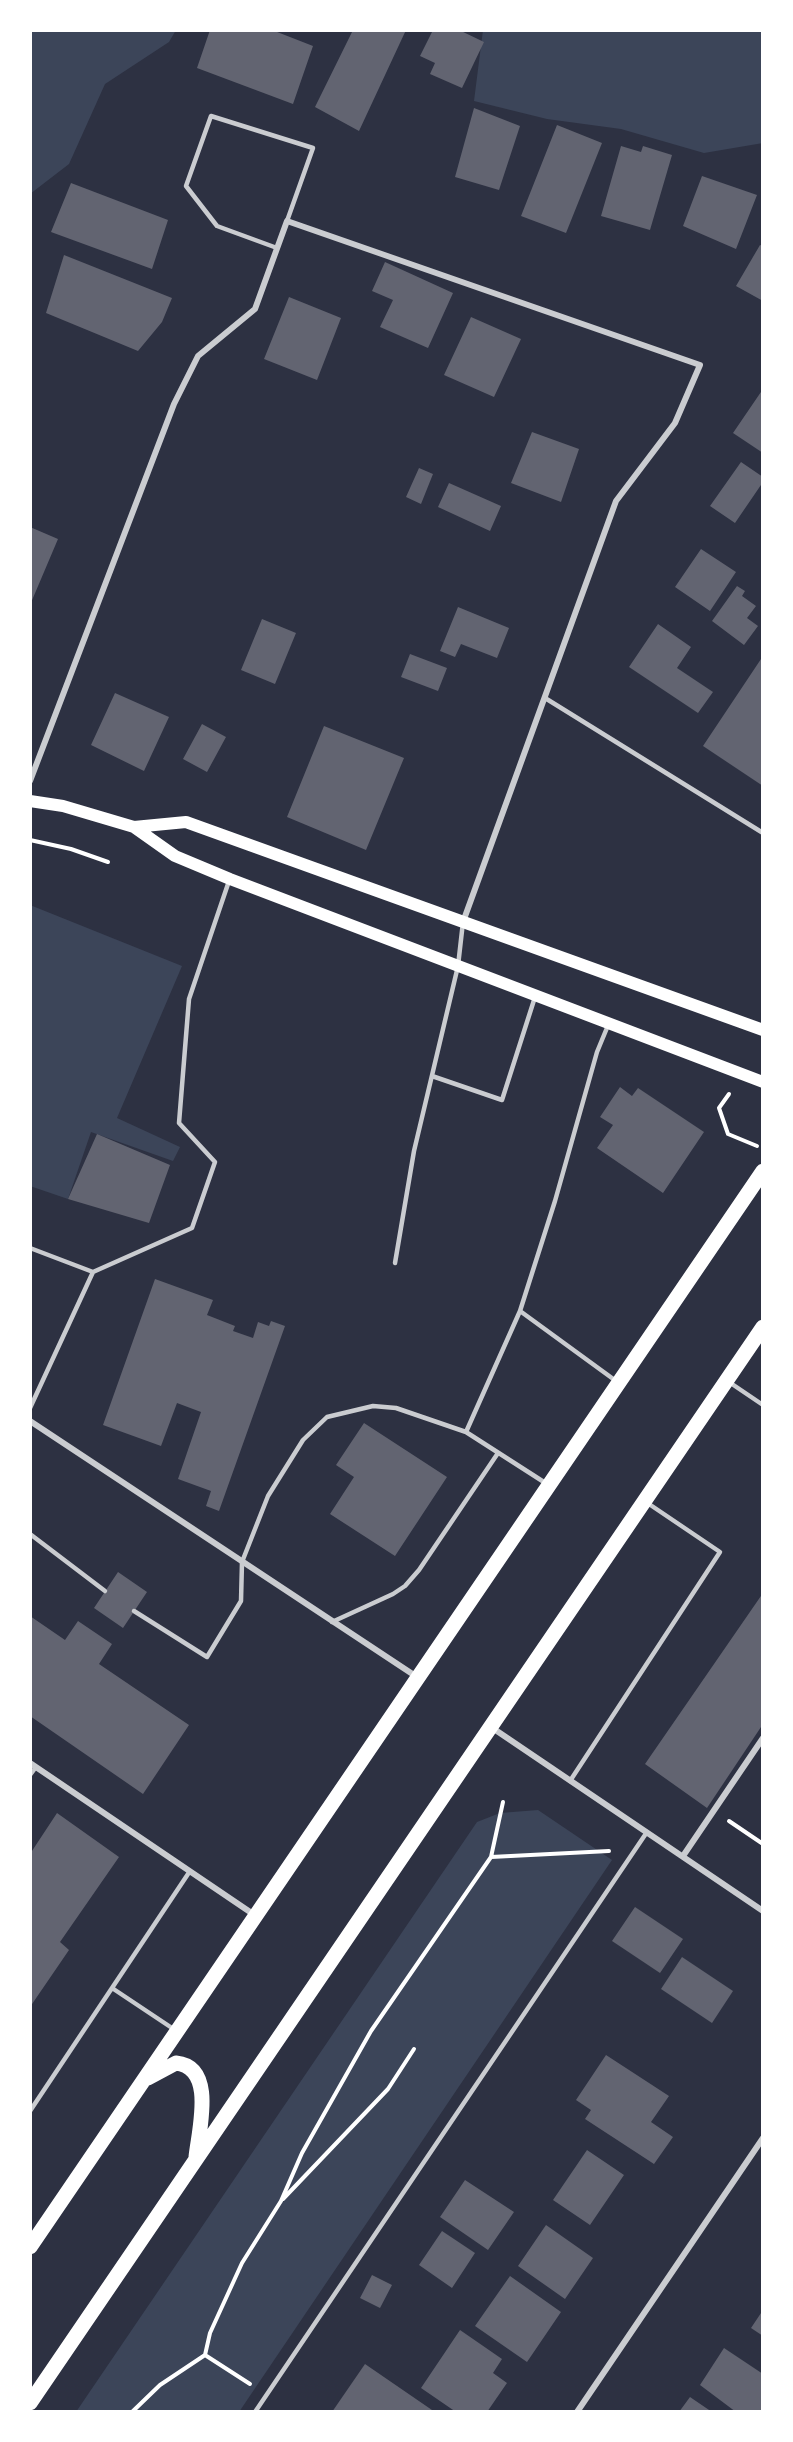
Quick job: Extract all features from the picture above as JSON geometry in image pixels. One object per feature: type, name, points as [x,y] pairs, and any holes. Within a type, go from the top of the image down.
[{"type":"main road","points":[[30,801],[63,806],[134,827],[175,856],[230,879],[763,1082]]},
{"type":"main road","points":[[134,827],[186,822],[763,1030]]},
{"type":"main road","points":[[30,2247],[763,1171]]},
{"type":"main road","points":[[30,2403],[763,1327]]},
{"type":"main road","points":[[143,2081],[176,2063],[193,2068],[199,2076],[202,2097],[196,2159]]},
{"type":"street","points":[[30,782],[174,404],[198,356],[255,309],[287,221],[700,365],[675,423],[616,501],[463,922]]},
{"type":"street","points":[[30,1421],[418,1678]]},
{"type":"street","points":[[490,1727],[763,1911]]},
{"type":"street","points":[[683,1856],[763,1738]]},
{"type":"street","points":[[33,1765],[256,1916]]},
{"type":"street","points":[[577,2412],[763,2138]]},
{"type":"lane","points":[[277,248],[217,226],[186,186],[211,116],[313,148],[287,221]]},
{"type":"lane","points":[[545,698],[763,833]]},
{"type":"lane","points":[[30,1408],[93,1272],[192,1228],[215,1162],[179,1123],[189,999],[230,879]]},
{"type":"lane","points":[[395,1263],[414,1151],[458,966],[463,922]]},
{"type":"lane","points":[[432,1076],[502,1100],[535,996]]},
{"type":"lane","points":[[466,1432],[520,1311],[552,1212],[597,1052],[609,1023]]},
{"type":"lane","points":[[30,1248],[93,1272]]},
{"type":"lane","points":[[520,1311],[588,1358],[619,1383]]},
{"type":"lane","points":[[727,1380],[763,1405]]},
{"type":"lane","points":[[134,1611],[207,1657],[241,1601],[243,1562],[268,1496],[303,1440],[327,1417],[373,1406],[396,1408],[466,1432],[549,1485]]},
{"type":"lane","points":[[333,1622],[405,1586],[419,1570],[498,1453]]},
{"type":"lane","points":[[570,1781],[720,1552],[644,1501]]},
{"type":"lane","points":[[30,1534],[105,1591]]},
{"type":"lane","points":[[30,1775],[33,1765]]},
{"type":"lane","points":[[255,2412],[647,1832]]},
{"type":"lane","points":[[30,2111],[190,1871]]},
{"type":"lane","points":[[112,1988],[177,2031]]},
{"type":"path","points":[[30,840],[71,849],[108,862]]},
{"type":"path","points":[[132,2412],[160,2385],[205,2355],[210,2333],[242,2263],[281,2201],[302,2153],[371,2031],[491,1857],[503,1802]]},
{"type":"path","points":[[714,1810],[763,1844]]},
{"type":"path","points":[[491,1857],[634,1849]]},
{"type":"path","points":[[281,2201],[388,2089],[414,2049]]},
{"type":"path","points":[[205,2355],[266,2395]]},
{"type":"shaded area","points":[[30,30],[176,30],[169,42],[105,84],[69,164],[30,194]]},
{"type":"shaded area","points":[[483,30],[763,30],[763,143],[704,153],[621,129],[547,119],[474,101]]},
{"type":"shaded area","points":[[30,905],[182,966],[117,1118],[180,1147],[173,1161],[91,1132],[68,1199],[30,1186]]},
{"type":"shaded area","points":[[538,1810],[612,1860],[239,2412],[76,2412],[477,1822],[500,1813]]},
{"type":"building","points":[[210,30],[272,30],[313,46],[293,104],[197,68]]},
{"type":"building","points":[[353,30],[406,30],[359,131],[315,107]]},
{"type":"building","points":[[433,30],[459,30],[484,42],[462,88],[430,74],[435,63],[420,56]]},
{"type":"building","points":[[474,108],[520,126],[499,190],[455,177]]},
{"type":"building","points":[[557,125],[602,143],[566,233],[521,216]]},
{"type":"building","points":[[621,146],[641,152],[643,146],[672,155],[650,230],[601,216]]},
{"type":"building","points":[[702,176],[757,195],[736,249],[683,226]]},
{"type":"building","points":[[71,183],[168,220],[152,269],[51,232]]},
{"type":"building","points":[[760,245],[763,246],[763,301],[736,286]]},
{"type":"building","points":[[64,255],[172,298],[162,322],[138,351],[46,313]]},
{"type":"building","points":[[385,262],[453,293],[428,348],[380,327],[393,300],[372,291]]},
{"type":"building","points":[[289,297],[341,318],[317,380],[264,359]]},
{"type":"building","points":[[471,317],[521,339],[494,397],[444,375]]},
{"type":"building","points":[[763,389],[763,453],[733,433]]},
{"type":"building","points":[[532,432],[579,449],[561,502],[511,483]]},
{"type":"building","points":[[741,462],[763,477],[763,482],[735,523],[710,506]]},
{"type":"building","points":[[419,468],[433,474],[421,504],[406,497]]},
{"type":"building","points":[[449,483],[501,506],[490,531],[438,507]]},
{"type":"building","points":[[30,527],[58,539],[30,605]]},
{"type":"building","points":[[701,549],[736,572],[710,611],[675,587]]},
{"type":"building","points":[[737,586],[745,591],[742,596],[756,606],[747,618],[758,626],[744,645],[712,621]]},
{"type":"building","points":[[458,607],[509,628],[497,658],[461,644],[455,657],[440,651]]},
{"type":"building","points":[[262,619],[296,633],[275,684],[241,670]]},
{"type":"building","points":[[658,624],[691,647],[677,668],[713,692],[698,713],[629,667]]},
{"type":"building","points":[[410,654],[447,668],[438,691],[401,677]]},
{"type":"building","points":[[763,656],[763,786],[703,746]]},
{"type":"building","points":[[115,693],[169,717],[144,771],[91,745]]},
{"type":"building","points":[[202,724],[226,737],[207,772],[183,759]]},
{"type":"building","points":[[324,726],[404,758],[366,850],[287,817]]},
{"type":"building","points":[[620,1087],[632,1096],[638,1088],[704,1132],[663,1193],[597,1148],[613,1125],[600,1117]]},
{"type":"building","points":[[97,1134],[170,1165],[149,1223],[68,1199]]},
{"type":"building","points":[[155,1279],[213,1300],[207,1315],[235,1326],[233,1331],[253,1338],[258,1322],[269,1326],[271,1321],[285,1326],[219,1511],[206,1506],[211,1491],[178,1479],[201,1412],[177,1403],[161,1446],[103,1425]]},
{"type":"building","points":[[364,1423],[447,1477],[395,1556],[330,1514],[354,1477],[336,1465]]},
{"type":"building","points":[[118,1572],[147,1592],[123,1628],[94,1608]]},
{"type":"building","points":[[763,1593],[763,1724],[707,1808],[645,1764]]},
{"type":"building","points":[[30,1616],[65,1640],[78,1621],[112,1644],[99,1664],[189,1725],[143,1794],[30,1716]]},
{"type":"building","points":[[57,1813],[119,1857],[60,1942],[69,1950],[30,2007],[30,1854]]},
{"type":"building","points":[[635,1907],[683,1939],[660,1973],[612,1941]]},
{"type":"building","points":[[682,1957],[733,1991],[712,2023],[661,1989]]},
{"type":"building","points":[[606,2055],[669,2096],[651,2122],[673,2137],[654,2164],[585,2119],[591,2110],[576,2100]]},
{"type":"building","points":[[587,2150],[624,2175],[590,2225],[553,2200]]},
{"type":"building","points":[[465,2180],[514,2212],[488,2250],[440,2217]]},
{"type":"building","points":[[546,2225],[593,2258],[565,2299],[518,2266]]},
{"type":"building","points":[[442,2231],[475,2253],[452,2288],[419,2265]]},
{"type":"building","points":[[372,2275],[392,2285],[380,2308],[360,2298]]},
{"type":"building","points":[[510,2276],[561,2312],[527,2362],[475,2326]]},
{"type":"building","points":[[763,2310],[763,2336],[751,2328]]},
{"type":"building","points":[[460,2330],[502,2359],[493,2373],[507,2383],[487,2412],[456,2412],[421,2388]]},
{"type":"building","points":[[724,2348],[763,2374],[763,2412],[736,2412],[700,2385]]},
{"type":"building","points":[[365,2364],[432,2410],[431,2412],[332,2412]]},
{"type":"building","points":[[690,2397],[712,2412],[679,2412]]}]
